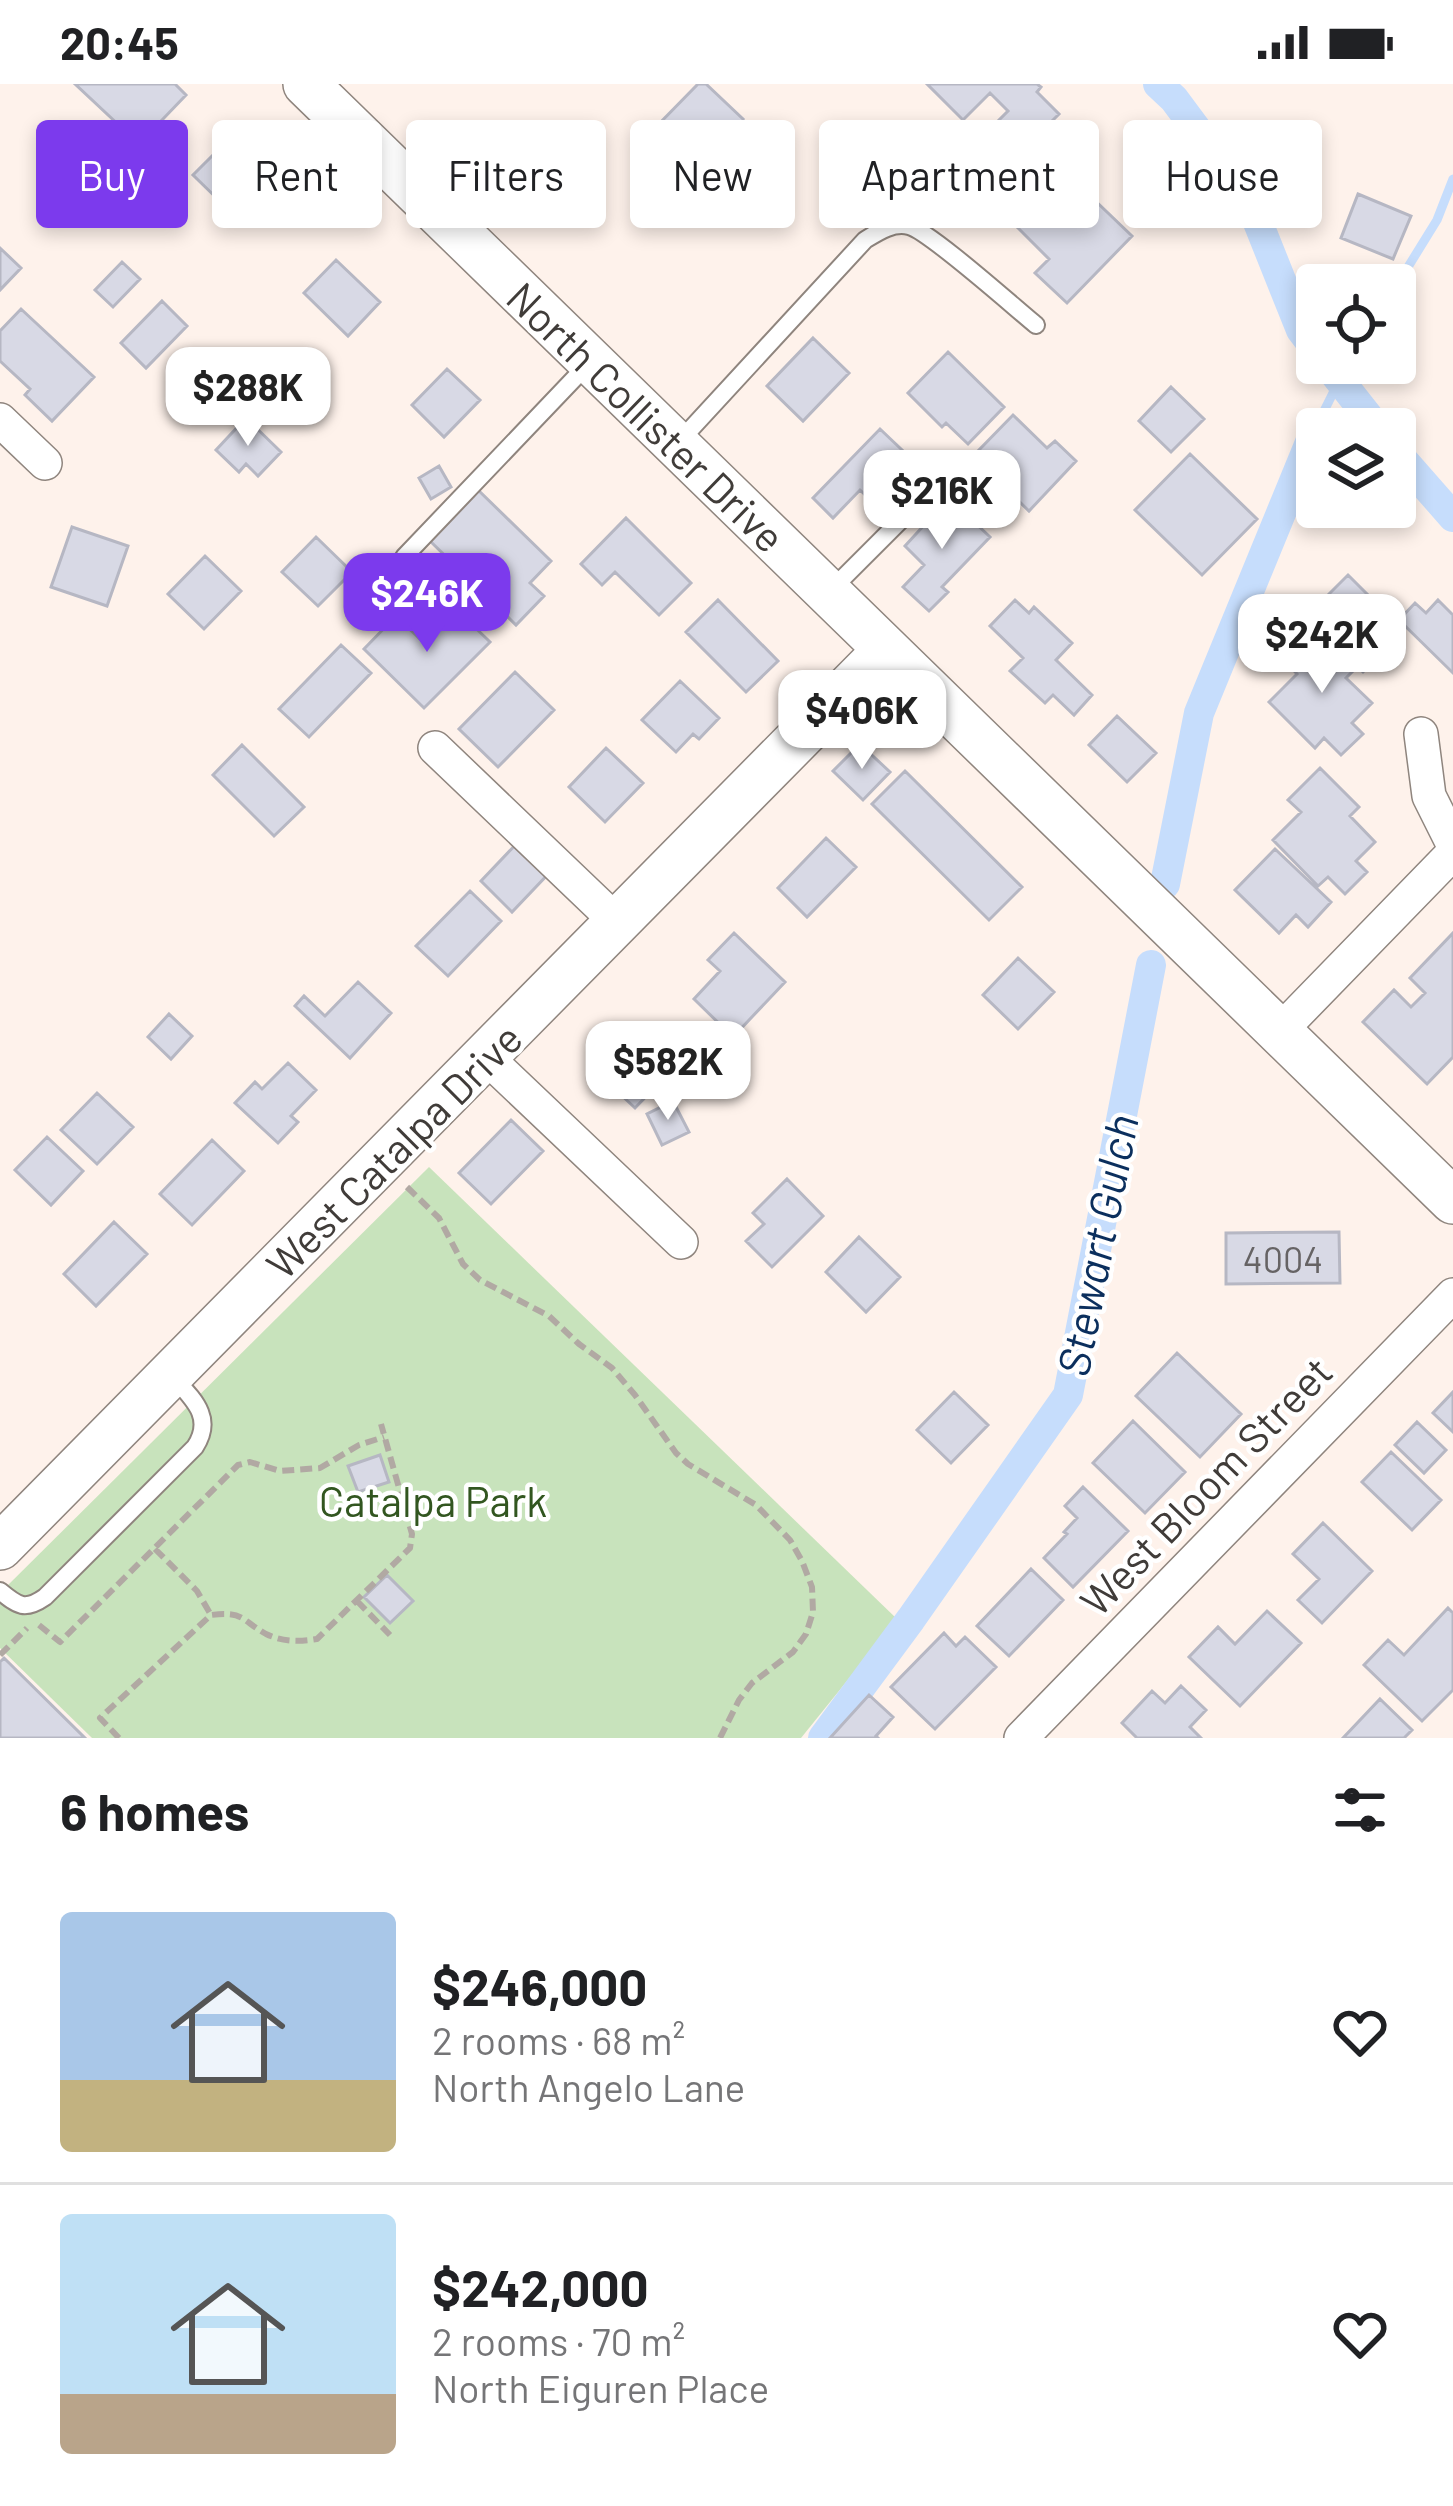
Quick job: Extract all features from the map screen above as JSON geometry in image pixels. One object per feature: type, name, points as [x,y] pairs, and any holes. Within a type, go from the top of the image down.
[{"type":"street","name":"North Collister Drive","points":[[306,84],[1453,1201]]},
{"type":"street","points":[[0,420],[45,464]]},
{"type":"street","name":"West Catalpa Drive","points":[[0,1547],[886,650]]},
{"type":"street","points":[[1421,734],[1430,796],[1453,844]]},
{"type":"street","points":[[435,748],[617,922]]},
{"type":"street","points":[[1279,1031],[1453,854]]},
{"type":"street","points":[[485,1056],[680,1242]]},
{"type":"street","name":"West Bloom Street","points":[[1032,1734],[1453,1294]]},
{"type":"lane","points":[[677,445],[866,240],[884,228],[909,226],[933,241],[1036,325]]},
{"type":"lane","points":[[404,557],[591,362]]},
{"type":"lane","points":[[829,593],[958,463]]},
{"type":"lane","points":[[0,1591],[20,1606],[32,1606],[45,1597],[195,1447],[205,1420],[171,1374]]},
{"type":"path","points":[[400,1180],[439,1218],[463,1264],[480,1280],[549,1316],[612,1368],[676,1453],[756,1505],[790,1540],[812,1586],[813,1612],[806,1634],[793,1652],[752,1683],[719,1738]]},
{"type":"path","points":[[119,1738],[100,1718],[211,1615],[244,1617],[278,1639],[317,1639],[410,1548],[412,1534],[381,1424]]},
{"type":"path","points":[[16,1629],[40,1625],[59,1642],[238,1465],[250,1462],[280,1471],[320,1468],[384,1436]]},
{"type":"path","points":[[154,1548],[197,1592],[211,1615]]},
{"type":"path","points":[[357,1601],[390,1635]]},
{"type":"path","points":[[0,1655],[27,1628]]},
{"type":"green space","name":"Catalpa Park","points":[[429,1167],[897,1619],[801,1738],[92,1738],[0,1648],[0,1593]]},
{"type":"building","points":[[75,84],[175,84],[186,95],[162,120],[113,120]]},
{"type":"building","points":[[698,84],[706,84],[743,119],[742,120],[663,120]]},
{"type":"building","points":[[927,84],[1037,84],[1041,87],[1037,92],[1059,114],[1053,120],[999,120],[1008,111],[990,93],[963,120]]},
{"type":"building","points":[[212,156],[212,194],[193,175]]},
{"type":"building","points":[[1358,194],[1411,216],[1393,259],[1341,238]]},
{"type":"building","points":[[1099,204],[1132,236],[1067,303],[1035,273],[1049,259],[1018,228],[1099,228]]},
{"type":"building","points":[[0,248],[21,268],[0,290]]},
{"type":"building","points":[[336,260],[380,302],[348,336],[304,293]]},
{"type":"building","points":[[122,262],[140,279],[113,307],[95,290]]},
{"type":"building","points":[[162,301],[187,326],[146,368],[121,343]]},
{"type":"building","points":[[21,309],[94,377],[52,421],[25,395],[30,389],[0,361],[0,331]]},
{"type":"building","points":[[813,338],[849,373],[803,421],[767,386]]},
{"type":"building","points":[[948,352],[1004,407],[968,444],[946,423],[942,427],[908,393]]},
{"type":"building","points":[[447,369],[480,400],[444,437],[412,405]]},
{"type":"building","points":[[1171,387],[1204,419],[1171,452],[1139,421]]},
{"type":"building","points":[[1013,415],[1047,448],[1055,441],[1076,461],[1029,511],[995,478],[1000,472],[978,451]]},
{"type":"building","points":[[246,418],[281,452],[258,476],[246,464],[239,472],[216,450]]},
{"type":"building","points":[[880,429],[921,468],[881,510],[860,490],[833,518],[813,498]]},
{"type":"building","points":[[1190,454],[1257,519],[1202,575],[1135,510]]},
{"type":"building","points":[[439,466],[451,487],[431,499],[419,478]]},
{"type":"building","points":[[476,488],[551,561],[530,583],[544,596],[516,625],[427,538]]},
{"type":"building","points":[[949,498],[990,537],[942,587],[948,592],[929,611],[903,587],[924,565],[905,546]]},
{"type":"building","points":[[626,518],[691,583],[659,615],[615,572],[602,585],[581,564]]},
{"type":"building","points":[[72,527],[128,546],[107,606],[51,587]]},
{"type":"building","points":[[316,537],[352,572],[318,606],[282,572]]},
{"type":"building","points":[[205,556],[241,591],[204,629],[168,594]]},
{"type":"building","points":[[1348,575],[1393,620],[1376,636],[1387,648],[1363,672],[1307,616]]},
{"type":"building","points":[[718,600],[778,661],[746,692],[686,632]]},
{"type":"building","points":[[1015,600],[1029,613],[1034,607],[1072,643],[1056,660],[1092,695],[1074,715],[1053,695],[1045,703],[1010,671],[1023,658],[990,626]]},
{"type":"building","points":[[1438,600],[1453,615],[1453,673],[1399,620],[1415,603],[1426,613]]},
{"type":"building","points":[[457,610],[490,642],[424,708],[364,649],[396,616],[424,643]]},
{"type":"building","points":[[1316,630],[1355,669],[1346,678],[1372,703],[1352,723],[1363,734],[1341,755],[1324,738],[1315,748],[1269,702],[1297,674],[1285,661]]},
{"type":"building","points":[[341,645],[371,673],[309,737],[279,709]]},
{"type":"building","points":[[515,672],[554,710],[498,767],[459,729]]},
{"type":"building","points":[[680,681],[719,718],[699,739],[693,734],[676,752],[642,720]]},
{"type":"building","points":[[1117,716],[1156,753],[1127,782],[1089,745]]},
{"type":"building","points":[[860,744],[890,772],[863,800],[833,771]]},
{"type":"building","points":[[242,745],[304,807],[274,836],[213,775]]},
{"type":"building","points":[[606,748],[643,783],[605,822],[569,787]]},
{"type":"building","points":[[1320,768],[1359,807],[1350,816],[1375,842],[1356,861],[1367,872],[1345,894],[1328,877],[1318,886],[1273,840],[1301,812],[1288,800]]},
{"type":"building","points":[[905,771],[1022,887],[989,920],[872,804]]},
{"type":"building","points":[[826,838],[856,867],[807,917],[778,888]]},
{"type":"building","points":[[520,840],[552,870],[512,912],[481,881]]},
{"type":"building","points":[[1275,849],[1331,902],[1308,927],[1296,915],[1279,933],[1235,890]]},
{"type":"building","points":[[470,891],[501,921],[448,976],[416,946]]},
{"type":"building","points":[[734,933],[785,982],[733,1037],[694,999],[720,971],[708,960]]},
{"type":"building","points":[[1453,933],[1453,1057],[1427,1084],[1363,1022],[1394,990],[1411,1007],[1425,993],[1410,978]]},
{"type":"building","points":[[1018,958],[1054,992],[1018,1029],[983,995]]},
{"type":"building","points":[[358,982],[391,1013],[350,1058],[295,1006],[304,996],[325,1016]]},
{"type":"building","points":[[169,1014],[192,1036],[171,1059],[148,1037]]},
{"type":"building","points":[[632,1045],[665,1077],[635,1108],[601,1076]]},
{"type":"building","points":[[288,1063],[316,1090],[291,1116],[298,1122],[278,1143],[235,1103],[255,1082],[262,1089]]},
{"type":"building","points":[[97,1093],[133,1127],[97,1164],[61,1130]]},
{"type":"building","points":[[673,1101],[689,1132],[662,1145],[647,1114]]},
{"type":"building","points":[[511,1120],[543,1151],[491,1204],[459,1173]]},
{"type":"building","points":[[47,1137],[83,1171],[51,1205],[15,1170]]},
{"type":"building","points":[[212,1140],[244,1171],[192,1225],[160,1194]]},
{"type":"building","points":[[787,1179],[823,1216],[772,1267],[746,1241],[764,1224],[753,1213]]},
{"type":"building","points":[[114,1222],[147,1254],[96,1306],[64,1274]]},
{"type":"building","points":[[1339,1232],[1340,1283],[1226,1284],[1226,1233]]},
{"type":"building","points":[[859,1237],[900,1277],[866,1312],[826,1272]]},
{"type":"building","points":[[1177,1353],[1241,1414],[1200,1457],[1136,1396]]},
{"type":"building","points":[[954,1392],[988,1425],[951,1463],[917,1430]]},
{"type":"building","points":[[1453,1392],[1453,1432],[1433,1413]]},
{"type":"building","points":[[1133,1421],[1185,1472],[1145,1513],[1093,1463]]},
{"type":"building","points":[[1417,1422],[1446,1450],[1424,1473],[1395,1445]]},
{"type":"building","points":[[1391,1452],[1441,1500],[1412,1530],[1362,1482]]},
{"type":"building","points":[[380,1455],[389,1482],[358,1492],[348,1466]]},
{"type":"building","points":[[1083,1487],[1128,1531],[1073,1587],[1044,1558],[1077,1518],[1065,1506]]},
{"type":"building","points":[[1323,1523],[1372,1571],[1322,1623],[1298,1600],[1319,1579],[1293,1554]]},
{"type":"building","points":[[1031,1569],[1063,1600],[1009,1656],[977,1626]]},
{"type":"building","points":[[387,1575],[413,1601],[390,1623],[364,1597]]},
{"type":"building","points":[[1448,1608],[1453,1613],[1453,1690],[1422,1721],[1364,1665],[1388,1640],[1404,1655]]},
{"type":"building","points":[[1267,1611],[1301,1643],[1240,1706],[1189,1657],[1218,1627],[1235,1644]]},
{"type":"building","points":[[944,1633],[956,1646],[965,1637],[996,1667],[935,1729],[891,1687]]},
{"type":"building","points":[[4,1658],[85,1738],[0,1738],[0,1662]]},
{"type":"building","points":[[1181,1686],[1206,1710],[1190,1727],[1201,1738],[1137,1738],[1122,1723],[1152,1691],[1165,1703]]},
{"type":"building","points":[[869,1695],[893,1717],[878,1738],[830,1738]]},
{"type":"building","points":[[1380,1699],[1412,1730],[1404,1738],[1343,1738]]},
{"type":"waterway","points":[[1158,84],[1249,200],[1296,318]]},
{"type":"waterway","name":"Stewart Gulch","points":[[1410,264],[1437,220],[1453,179]]},
{"type":"waterway","name":"Stewart Gulch","points":[[1326,408],[1338,384]]},
{"type":"waterway","points":[[1343,384],[1361,408]]},
{"type":"waterway","points":[[1416,475],[1453,517]]},
{"type":"waterway","name":"Stewart Gulch","points":[[1165,884],[1199,713],[1296,477]]},
{"type":"waterway","name":"Stewart Gulch","points":[[823,1738],[1068,1395],[1151,965]]}]
